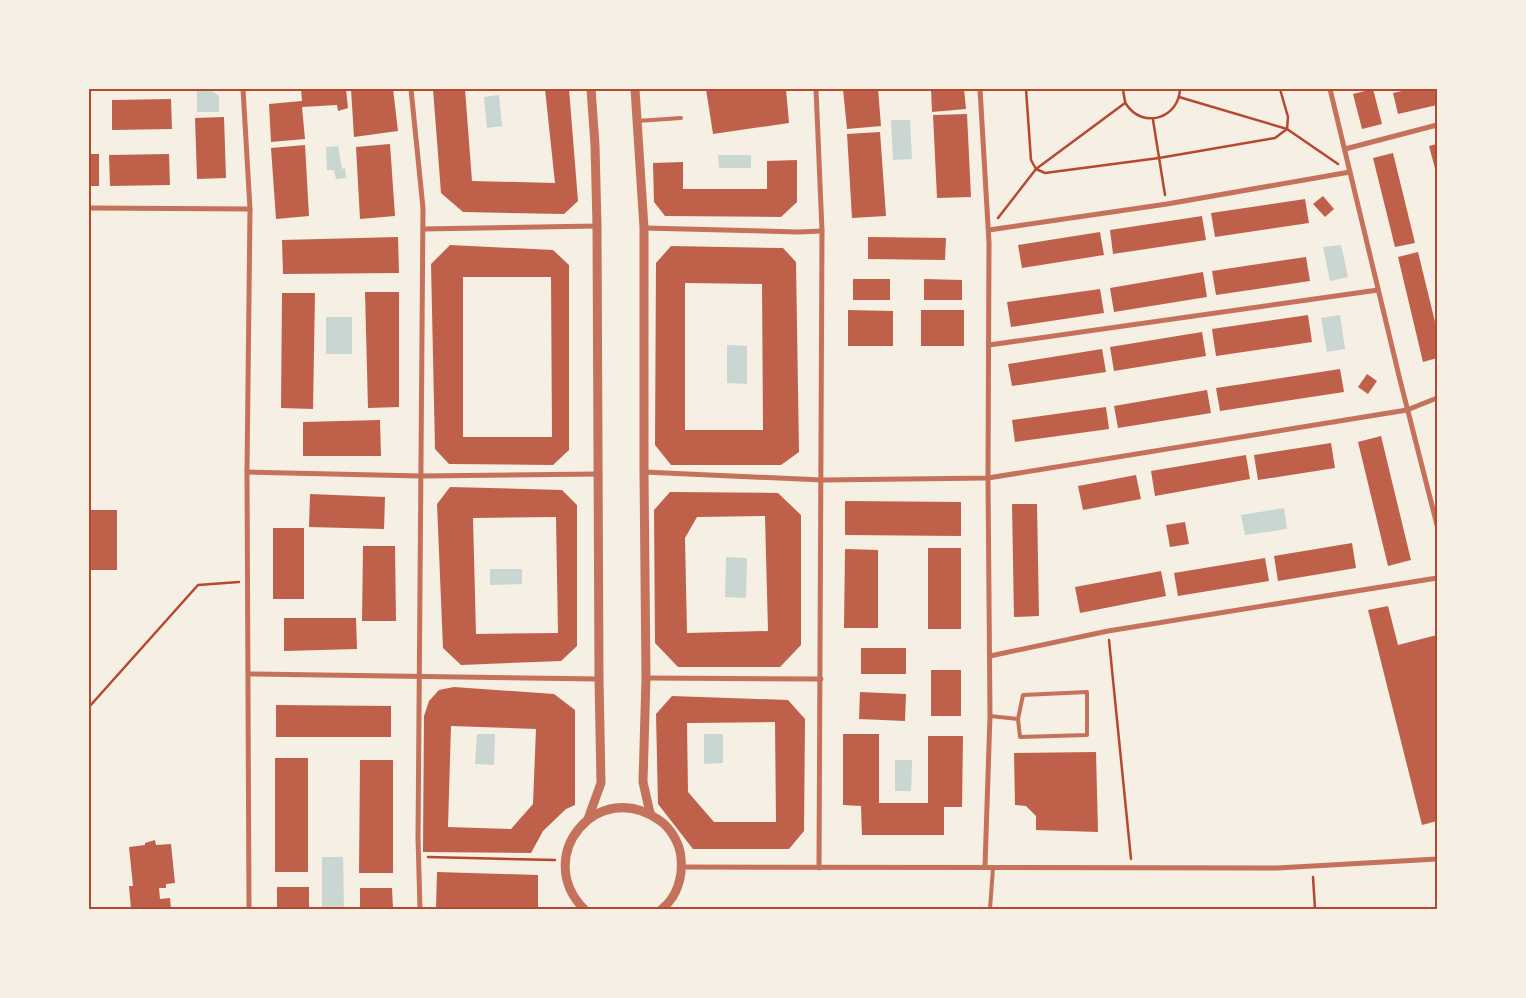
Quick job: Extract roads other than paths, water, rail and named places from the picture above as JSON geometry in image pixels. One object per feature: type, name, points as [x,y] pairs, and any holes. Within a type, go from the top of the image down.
[{"type":"street","points":[[243,89],[250,209],[247,472],[249,674],[248,909]]},
{"type":"street","points":[[411,89],[424,208],[420,909]]},
{"type":"street","points":[[588,819],[601,783],[597,474],[597,226],[595,144],[591,89]]},
{"type":"street","points":[[635,89],[644,228],[646,678],[642,782],[650,814]]},
{"type":"street","points":[[816,89],[822,231],[819,868]]},
{"type":"street","points":[[980,89],[988,230],[989,346],[990,716],[985,866]]},
{"type":"street","points":[[1330,89],[1407,410],[1437,525]]},
{"type":"street","points":[[1345,149],[1437,125]]},
{"type":"street","points":[[988,230],[1167,204],[1350,172]]},
{"type":"street","points":[[89,208],[250,209]]},
{"type":"street","points":[[423,229],[597,226]]},
{"type":"street","points":[[644,228],[822,231]]},
{"type":"street","points":[[989,346],[1378,290]]},
{"type":"street","points":[[644,472],[822,480],[988,478],[1407,410],[1437,398]]},
{"type":"street","points":[[247,472],[421,476],[597,474]]},
{"type":"street","points":[[990,656],[1108,631],[1437,578]]},
{"type":"street","points":[[249,674],[599,679]]},
{"type":"street","points":[[646,678],[821,679]]},
{"type":"street","points":[[583,909],[572,894],[566,878],[565,860],[567,850],[575,833],[588,819],[602,811],[618,807],[634,808],[650,814],[663,823],[674,836],[680,851],[682,867],[679,887],[669,904],[662,909]]},
{"type":"street","points":[[682,867],[985,866],[993,868],[1277,868],[1437,859]]},
{"type":"lane","points":[[637,121],[682,118]]},
{"type":"lane","points":[[1087,692],[1087,735],[1020,737],[1018,718],[1023,695],[1087,692]]},
{"type":"lane","points":[[990,716],[1018,718]]},
{"type":"lane","points":[[990,909],[993,868]]},
{"type":"lane","points":[[991,897],[994,909]]}]
